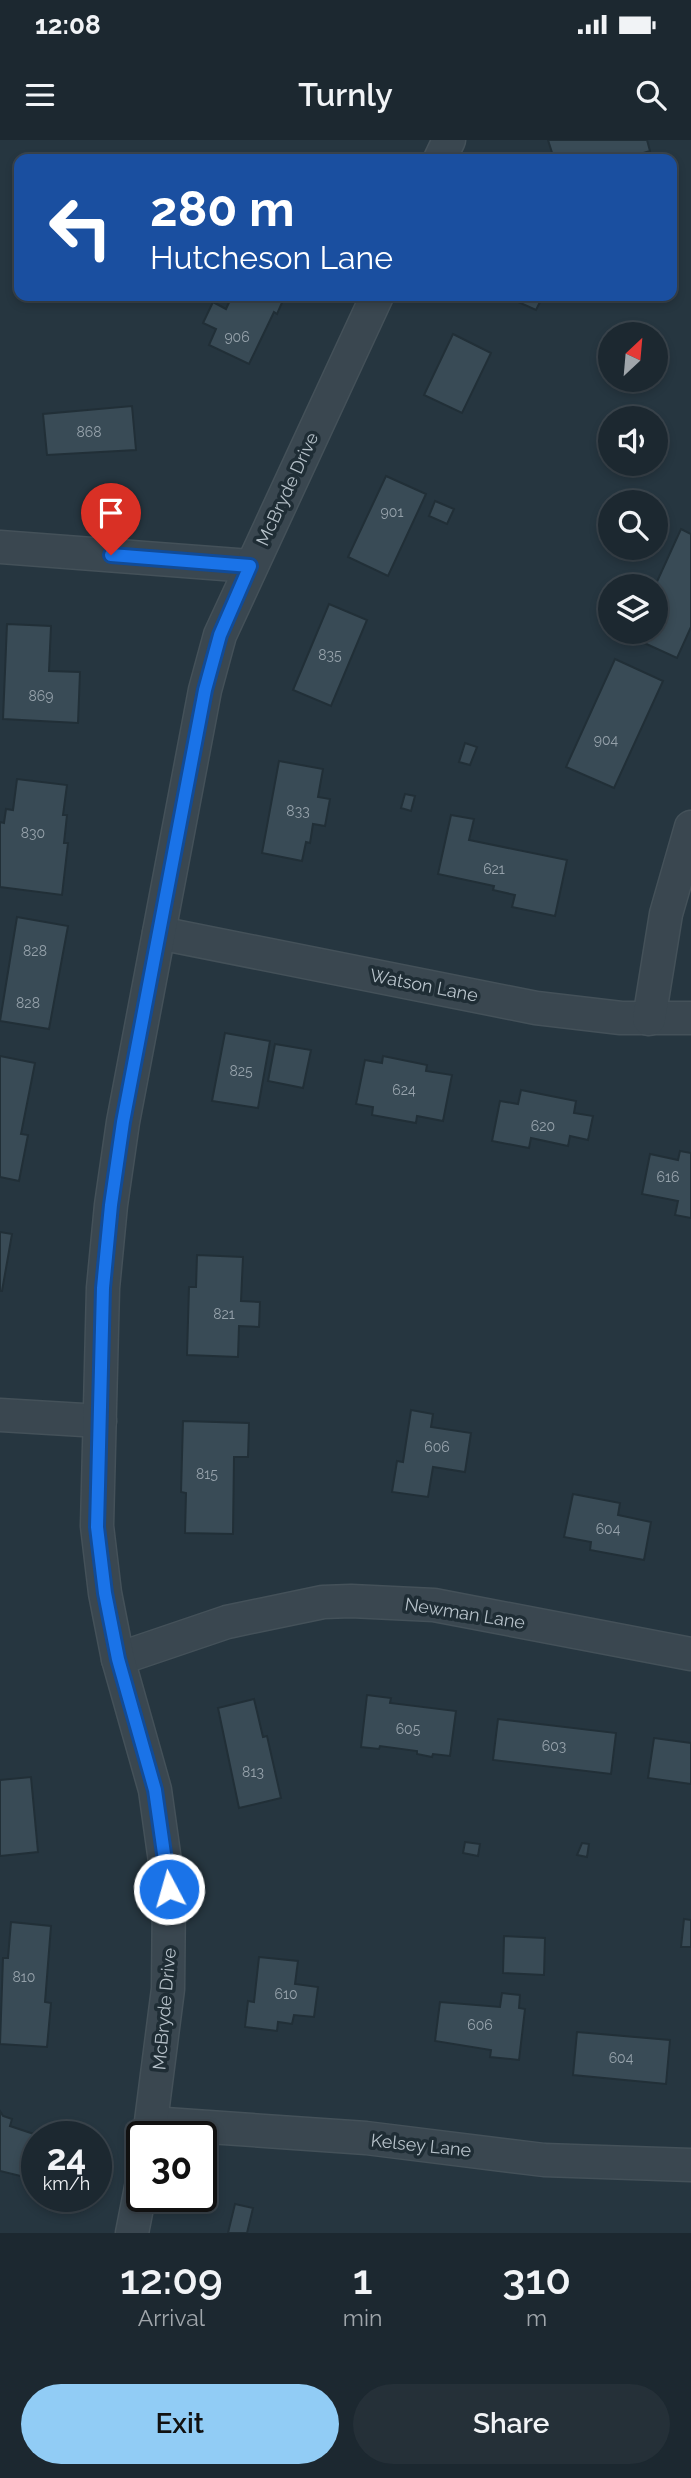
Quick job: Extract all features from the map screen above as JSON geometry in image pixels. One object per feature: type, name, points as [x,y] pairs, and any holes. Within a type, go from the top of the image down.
[{"type":"street","name":"McBryde Drive","points":[[151,2121],[168,1989],[169,1889],[155,1790],[118,1659],[105,1593],[97,1527],[103,1288],[111,1205],[123,1122],[205,690],[220,635],[375,301]]},
{"type":"street","points":[[0,547],[250,566]]},
{"type":"street","points":[[649,1018],[666,914],[691,827]]},
{"type":"street","name":"Watson Lane","points":[[159,933],[536,1008],[579,1014],[691,1018]]},
{"type":"street","points":[[0,1415],[100,1421]]},
{"type":"street","name":"Newman Lane","points":[[118,1659],[195,1631],[259,1614],[323,1602],[351,1601],[434,1605],[691,1654]]},
{"type":"street","name":"Kelsey Lane","points":[[217,2132],[366,2138],[544,2160],[691,2165]]},
{"type":"street","points":[[132,2233],[136,2212]]},
{"type":"building","points":[[548,140],[647,140],[650,151],[640,154],[552,154]]},
{"type":"building","points":[[230,301],[283,301],[277,314],[274,312],[249,364],[209,345],[216,329],[203,323],[213,302],[226,309]]},
{"type":"building","points":[[516,301],[540,301],[536,310]]},
{"type":"building","points":[[453,334],[491,353],[462,413],[424,395]]},
{"type":"building","points":[[132,406],[136,450],[47,455],[43,414]]},
{"type":"building","points":[[386,476],[426,494],[388,576],[348,557]]},
{"type":"building","points":[[435,501],[454,509],[447,524],[429,516]]},
{"type":"building","points":[[681,529],[691,534],[691,627],[677,658],[646,644],[668,644],[668,574],[660,574]]},
{"type":"building","points":[[329,604],[367,620],[331,706],[293,690]]},
{"type":"building","points":[[7,624],[51,626],[49,671],[80,672],[78,723],[3,719]]},
{"type":"building","points":[[615,659],[663,681],[614,788],[566,767]]},
{"type":"building","points":[[465,743],[477,747],[470,765],[459,762]]},
{"type":"building","points":[[279,761],[323,769],[318,797],[330,799],[325,826],[313,824],[310,843],[306,842],[302,861],[262,853]]},
{"type":"building","points":[[17,779],[67,785],[63,815],[67,815],[64,843],[68,843],[62,895],[0,887],[0,822],[4,823],[6,809],[13,810]]},
{"type":"building","points":[[405,794],[415,796],[411,811],[401,808]]},
{"type":"building","points":[[451,815],[474,819],[469,840],[567,860],[555,916],[512,907],[515,895],[493,890],[494,886],[438,874]]},
{"type":"building","points":[[17,917],[68,926],[49,1029],[0,1021]]},
{"type":"building","points":[[225,1033],[270,1041],[258,1108],[212,1101]]},
{"type":"building","points":[[275,1044],[311,1050],[303,1088],[268,1081]]},
{"type":"building","points":[[0,1056],[35,1063],[21,1134],[28,1135],[19,1181],[0,1177]]},
{"type":"building","points":[[383,1056],[427,1065],[426,1071],[452,1075],[443,1121],[417,1116],[416,1123],[372,1115],[373,1107],[356,1104],[365,1060],[382,1063]]},
{"type":"building","points":[[521,1090],[576,1101],[574,1113],[593,1116],[588,1140],[570,1136],[568,1146],[531,1138],[529,1148],[492,1141],[500,1101],[518,1104]]},
{"type":"building","points":[[680,1151],[691,1153],[691,1218],[675,1215],[678,1201],[642,1194],[650,1154],[678,1160]]},
{"type":"building","points":[[0,1232],[12,1234],[2,1291],[0,1291]]},
{"type":"building","points":[[197,1255],[243,1257],[241,1301],[260,1302],[259,1327],[239,1326],[238,1357],[187,1355],[189,1287],[196,1287]]},
{"type":"building","points":[[411,1410],[433,1414],[431,1427],[471,1433],[465,1472],[433,1467],[428,1497],[392,1492],[397,1461],[403,1462]]},
{"type":"building","points":[[183,1421],[249,1423],[248,1457],[234,1457],[233,1534],[185,1533],[186,1493],[181,1492]]},
{"type":"building","points":[[573,1494],[620,1503],[618,1515],[651,1522],[644,1560],[590,1550],[591,1542],[564,1537]]},
{"type":"building","points":[[367,1695],[391,1698],[390,1703],[456,1711],[450,1756],[433,1754],[432,1757],[417,1754],[417,1751],[380,1746],[379,1749],[361,1747]]},
{"type":"building","points":[[254,1699],[263,1737],[267,1736],[281,1798],[239,1808],[218,1708]]},
{"type":"building","points":[[498,1719],[616,1733],[611,1774],[493,1760]]},
{"type":"building","points":[[654,1738],[691,1743],[691,1784],[648,1778]]},
{"type":"building","points":[[31,1777],[38,1852],[0,1856],[0,1780]]},
{"type":"building","points":[[465,1842],[480,1844],[478,1856],[463,1853]]},
{"type":"building","points":[[582,1843],[589,1844],[587,1857],[577,1855]]},
{"type":"building","points":[[684,1919],[691,1920],[691,1947],[681,1947]]},
{"type":"building","points":[[11,1922],[51,1926],[45,2002],[51,2003],[47,2047],[0,2044],[3,1958],[8,1958]]},
{"type":"building","points":[[504,1936],[545,1938],[544,1975],[503,1973]]},
{"type":"building","points":[[259,1957],[298,1961],[295,1984],[318,1987],[314,2017],[294,2015],[292,2024],[278,2022],[277,2031],[245,2027],[248,2001],[254,2002]]},
{"type":"building","points":[[502,1993],[520,1995],[519,2008],[525,2009],[519,2060],[490,2057],[491,2050],[435,2041],[440,2002],[500,2007]]},
{"type":"building","points":[[577,2032],[670,2040],[666,2084],[573,2075]]},
{"type":"building","points":[[0,2111],[3,2116],[12,2119],[10,2126],[21,2130],[21,2176],[0,2171]]},
{"type":"building","points":[[235,2204],[253,2208],[247,2233],[228,2233]]},
{"type":"route","points":[[111,555],[250,566],[220,635],[205,690],[123,1122],[103,1288],[97,1527],[105,1593],[118,1659],[155,1790],[169,1889]]}]
